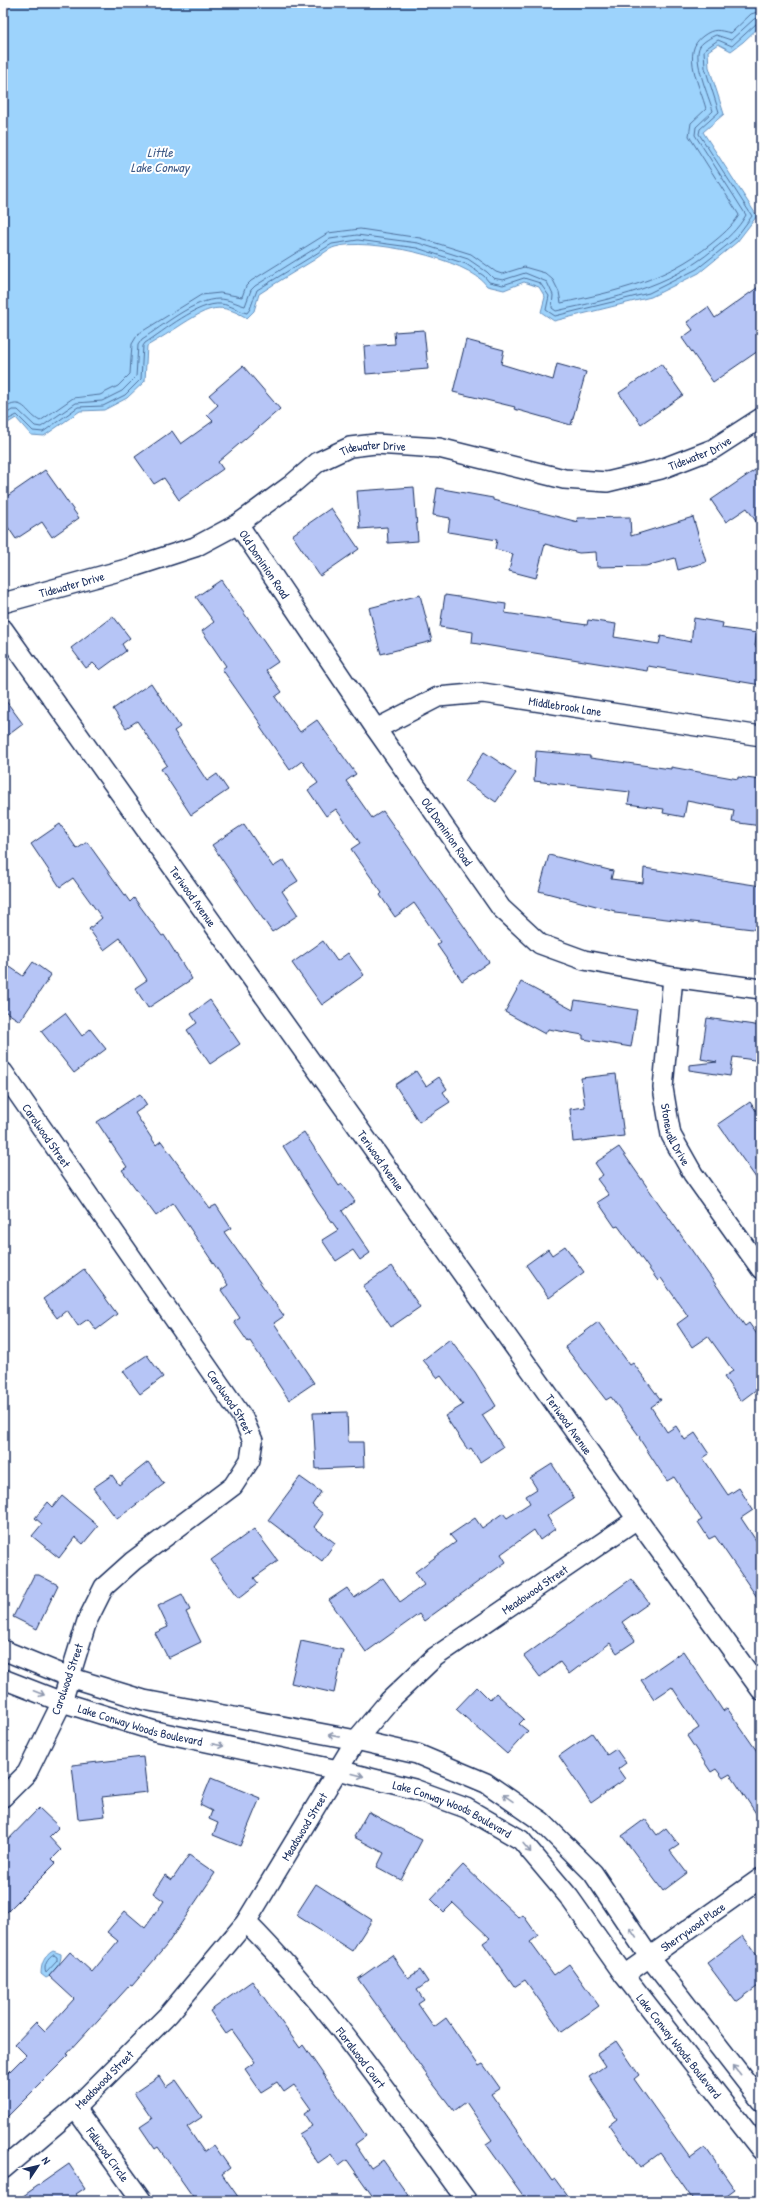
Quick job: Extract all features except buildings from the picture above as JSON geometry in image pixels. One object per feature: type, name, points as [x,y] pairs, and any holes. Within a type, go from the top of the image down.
[{"type":"street","name":"Tidewater Drive","points":[[3,603],[130,568],[195,547],[238,524],[290,486],[318,462],[350,447],[375,444],[439,448],[564,479],[607,482],[661,468],[713,449],[761,419]]},
{"type":"street","name":"Old Dominion Road","points":[[238,524],[376,729],[501,908],[540,944],[584,960],[672,977],[761,989]]},
{"type":"street","name":"Teriwood Avenue","points":[[3,629],[637,1519],[761,1690]]},
{"type":"street","name":"Middlebrook Lane","points":[[376,729],[438,697],[483,693],[761,736]]},
{"type":"street","name":"Stonewall Drive","points":[[672,977],[663,1088],[671,1135],[693,1174],[761,1269]]},
{"type":"street","name":"Carolwood Street","points":[[3,1072],[243,1418],[254,1441],[250,1460],[233,1486],[133,1562],[104,1587],[87,1621],[62,1702],[27,1773],[3,1797]]},
{"type":"street","name":"Meadowood Street","points":[[3,2169],[75,2108],[169,2014],[246,1922],[356,1740],[389,1701],[435,1658],[637,1519]]},
{"type":"street","name":"Lake Conway Woods Boulevard","points":[[3,1650],[69,1677],[144,1700],[356,1740],[417,1754],[486,1782],[541,1821],[593,1873],[650,1958],[761,2101]]},
{"type":"street","name":"Lake Conway Woods Boulevard","points":[[3,1679],[62,1702],[155,1731],[338,1770],[414,1789],[466,1808],[521,1840],[569,1897],[624,1975],[761,2150]]},
{"type":"street","name":"Sherrywood Place","points":[[624,1975],[761,1878]]},
{"type":"street","name":"Floralwood Court","points":[[246,1922],[282,1957],[327,2011],[466,2201]]},
{"type":"street","name":"Fallwood Circle","points":[[75,2108],[142,2201]]},
{"type":"water","name":"Little Lake Conway","points":[[3,3],[761,3],[761,25],[743,42],[731,51],[718,44],[708,51],[709,67],[724,114],[703,132],[757,216],[737,242],[699,273],[651,297],[554,321],[541,312],[545,297],[539,287],[524,282],[504,290],[487,286],[476,276],[460,267],[416,252],[369,245],[335,247],[259,294],[254,311],[247,318],[229,310],[215,308],[201,313],[147,346],[145,381],[127,398],[104,410],[80,411],[44,436],[31,435],[16,418],[3,426]]},
{"type":"water","points":[[53,1951],[61,1954],[60,1961],[55,1971],[46,1978],[41,1974],[42,1964],[47,1955]]}]
